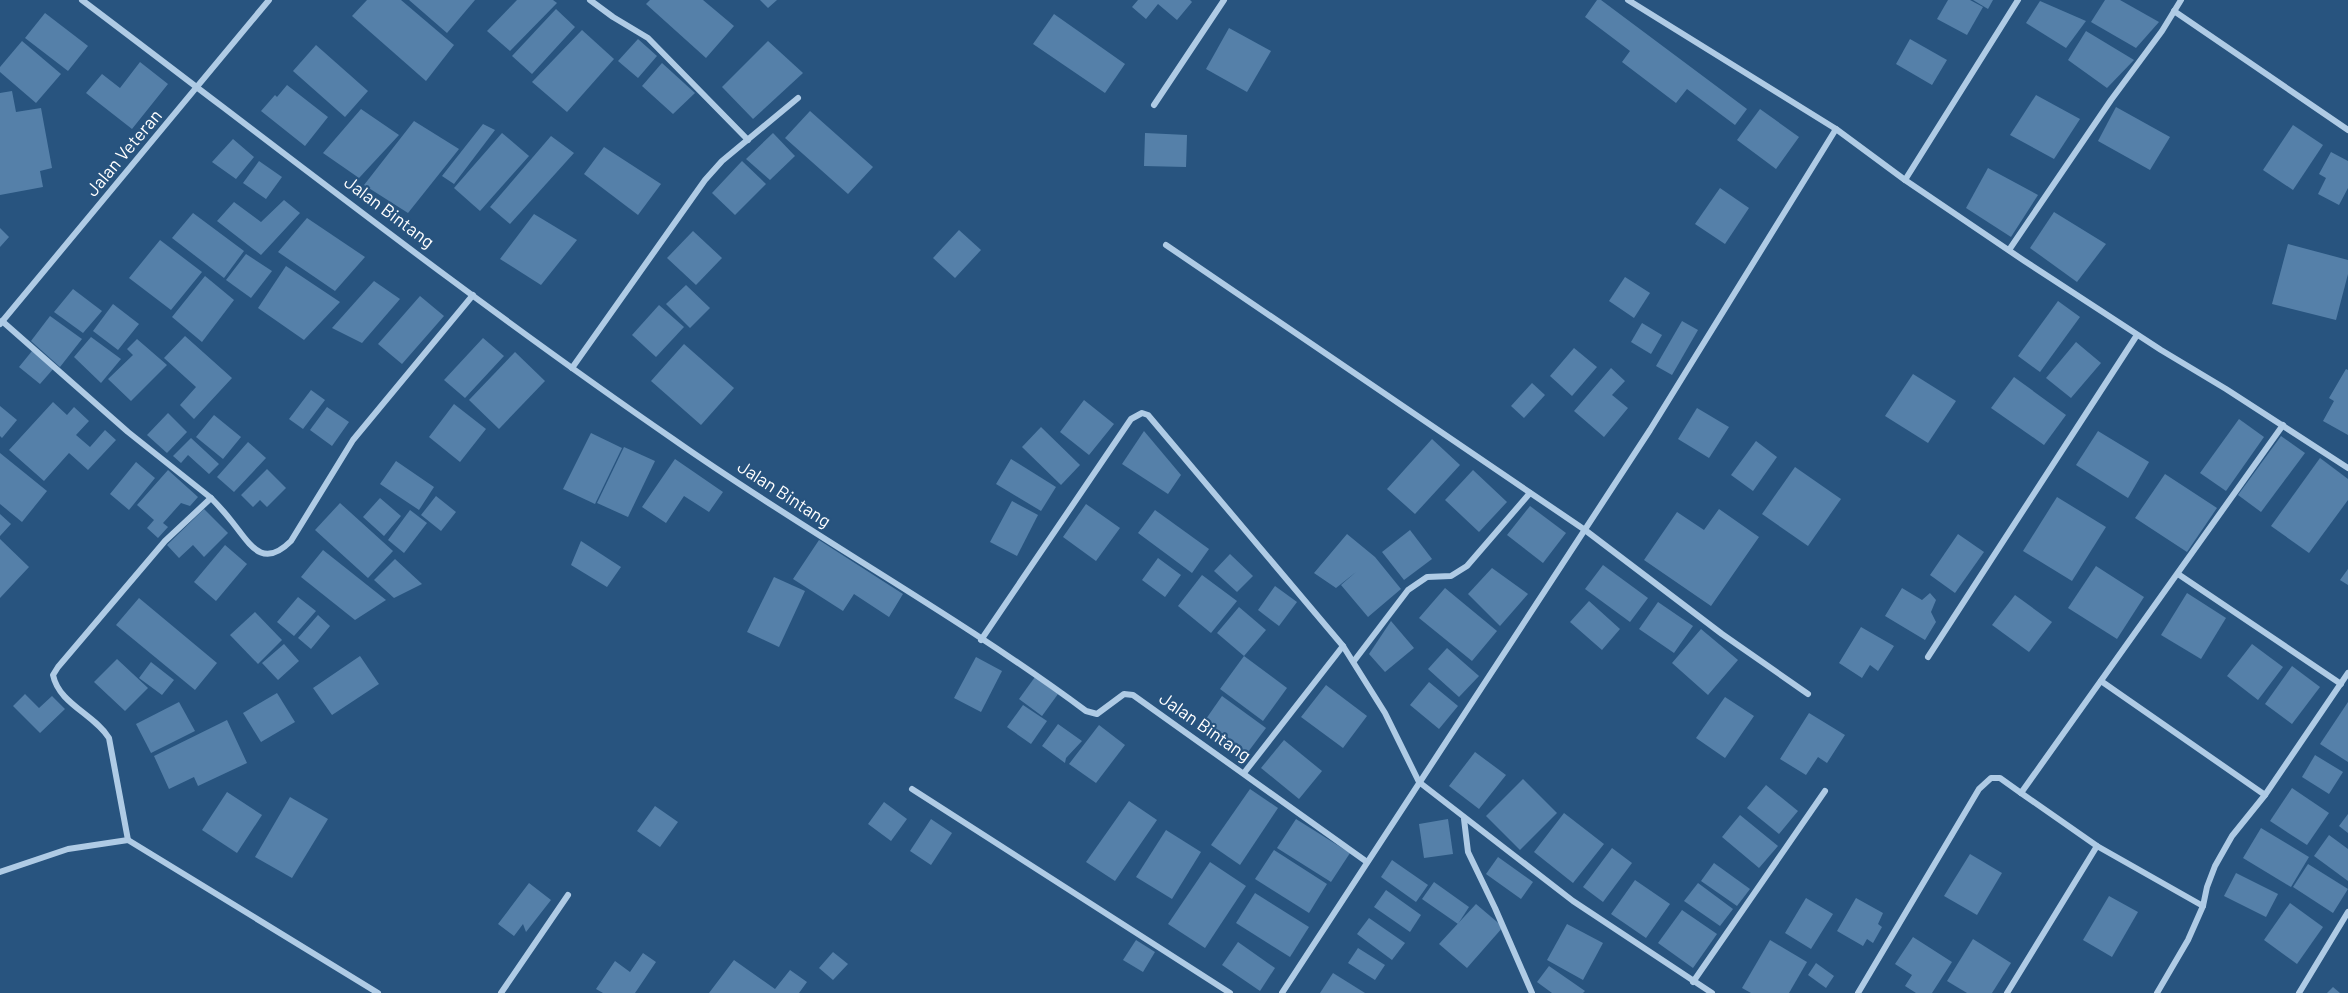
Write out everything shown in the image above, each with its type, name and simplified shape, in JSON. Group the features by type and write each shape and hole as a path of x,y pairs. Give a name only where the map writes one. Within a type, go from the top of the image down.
{"street":[{"name":"Jalan Bintang","path":"82,0 473,295 675,441 1092,714 1103,711 1124,694 1133,695 1367,862"},
{"name":"Jalan Veteran","path":"1,323 269,0"},
{"path":"590,0 648,38 748,140"},
{"path":"1154,105 1224,0"},
{"path":"1628,0 1836,129 1905,180 2137,335 2348,468"},
{"path":"1905,180 2018,0"},
{"path":"2009,250 2181,0"},
{"path":"2174,11 2348,130"},
{"path":"572,368 705,180 722,161 798,98"},
{"path":"1282,993 1650,430 1836,129"},
{"path":"1166,245 1585,530 1722,634 1808,694"},
{"path":"1,323 128,432 211,498 255,550 266,555 280,552 291,541 353,440 370,417 473,295"},
{"path":"1928,657 2137,335"},
{"path":"981,640 1131,419 1142,413 1154,420 1343,646 1390,721 1419,782 1573,901 1712,993"},
{"path":"2020,793 2283,425"},
{"path":"1354,661 1408,590 1427,577 1450,576 1467,566 1530,493"},
{"path":"128,840 109,738 103,728 63,696 53,675 81,638 165,541 211,498"},
{"path":"2178,574 2341,684"},
{"path":"1244,773 1343,646"},
{"path":"2157,993 2188,940 2203,906 2215,866 2232,836 2265,795 2348,673"},
{"path":"2101,681 2265,795"},
{"path":"1858,993 1979,789 1991,778 2000,778 2097,846 2203,906"},
{"path":"912,789 1230,993"},
{"path":"1693,982 1825,791"},
{"path":"1464,819 1468,852 1532,993"},
{"path":"0,872 68,849 128,840 378,993"},
{"path":"2007,993 2097,846"},
{"path":"501,993 568,895"},
{"path":"2299,993 2348,912"}],"building":[{"path":"367,0 401,0 454,45 426,81 352,16"},
{"path":"409,0 475,0 447,33"},
{"path":"517,0 553,0 557,3 510,51 487,31"},
{"path":"650,0 703,0 734,26 706,58 646,4"},
{"path":"760,0 777,0 768,8"},
{"path":"1138,0 1190,0 1192,2 1177,20 1158,4 1146,19 1132,7"},
{"path":"1597,0 1601,0 1747,109 1735,125 1687,89 1676,103 1622,62 1630,51 1585,17"},
{"path":"1948,0 1970,0 1983,7 1967,35 1937,19"},
{"path":"1973,0 1993,0 1988,9"},
{"path":"2105,0 2120,0 2159,22 2136,48 2091,22"},
{"path":"2040,1 2086,21 2066,48 2026,23"},
{"path":"556,9 575,27 532,74 512,56"},
{"path":"45,13 88,46 68,71 25,38"},
{"path":"1054,14 1125,64 1105,93 1033,44"},
{"path":"1229,28 1271,51 1247,92 1206,69"},
{"path":"582,30 614,59 567,112 532,82"},
{"path":"2086,31 2134,60 2107,88 2068,60"},
{"path":"638,39 657,56 638,78 618,61"},
{"path":"1910,39 1947,60 1932,85 1896,64"},
{"path":"22,41 61,74 36,103 0,72 0,67"},
{"path":"768,41 803,73 753,119 722,87"},
{"path":"316,45 368,91 345,117 293,71"},
{"path":"140,62 168,84 132,129 86,93 102,74 120,88"},
{"path":"662,63 695,93 673,114 642,86"},
{"path":"287,85 328,117 305,146 261,111"},
{"path":"12,91 16,112 41,108 52,168 40,171 43,187 0,195 0,93"},
{"path":"2036,95 2080,119 2054,159 2010,135"},
{"path":"2116,107 2170,137 2150,170 2098,141"},
{"path":"361,109 399,135 359,178 323,153"},
{"path":"1760,109 1799,137 1776,169 1737,140"},
{"path":"810,111 873,167 848,194 785,138"},
{"path":"414,121 459,149 408,213 364,185"},
{"path":"483,124 495,130 454,184 442,176"},
{"path":"2293,125 2323,145 2293,190 2263,170"},
{"path":"502,133 529,156 480,211 454,188"},
{"path":"773,133 795,156 770,180 746,159"},
{"path":"1145,133 1187,135 1186,167 1144,166"},
{"path":"551,136 574,153 510,224 490,207"},
{"path":"233,139 254,157 236,179 212,162"},
{"path":"604,147 661,184 638,215 584,174"},
{"path":"2331,152 2348,161 2348,188 2339,205 2318,194 2326,178 2319,174"},
{"path":"259,161 282,177 266,199 243,183"},
{"path":"742,161 766,184 735,215 712,193"},
{"path":"1988,168 2038,195 2011,237 1966,208"},
{"path":"1720,188 1749,208 1725,244 1695,224"},
{"path":"284,200 300,213 261,255 217,221 234,202 261,222"},
{"path":"2054,212 2106,244 2077,282 2030,248"},
{"path":"193,213 244,251 224,278 172,238"},
{"path":"534,214 577,240 541,285 500,259"},
{"path":"307,218 365,257 335,291 278,252"},
{"path":"0,228 9,237 0,247"},
{"path":"959,230 981,250 955,278 933,258"},
{"path":"693,231 722,258 696,285 667,258"},
{"path":"160,240 202,272 171,310 129,278"},
{"path":"2288,244 2348,260 2348,274 2336,320 2272,304"},
{"path":"246,254 272,271 251,298 226,280"},
{"path":"286,266 340,302 304,340 258,308"},
{"path":"205,276 234,300 202,342 172,317"},
{"path":"1625,277 1650,293 1634,318 1609,301"},
{"path":"374,281 400,299 362,343 332,328"},
{"path":"686,285 710,308 690,328 666,304"},
{"path":"73,289 102,311 83,333 54,312"},
{"path":"420,296 444,316 402,364 378,344"},
{"path":"2058,301 2080,317 2040,372 2018,356"},
{"path":"113,304 139,324 118,350 93,331"},
{"path":"659,305 684,327 656,357 632,335"},
{"path":"50,316 82,339 60,367 31,341"},
{"path":"1682,321 1698,330 1672,375 1656,366"},
{"path":"1642,323 1662,335 1651,354 1631,342"},
{"path":"185,336 232,378 194,419 180,405 196,387 164,358"},
{"path":"91,337 121,359 101,383 74,357"},
{"path":"483,338 504,356 465,398 444,380"},
{"path":"137,339 167,365 131,401 108,379 133,355 127,349"},
{"path":"2076,342 2101,363 2071,398 2046,378"},
{"path":"684,344 734,388 701,425 651,381"},
{"path":"1574,348 1597,367 1572,396 1550,376"},
{"path":"32,351 54,368 40,384 19,367"},
{"path":"515,352 545,381 499,429 469,400"},
{"path":"1611,368 1625,381 1612,395 1628,408 1604,437 1574,411"},
{"path":"2346,369 2348,370 2348,435 2323,421 2334,401 2329,398"},
{"path":"1913,374 1956,401 1928,443 1885,416"},
{"path":"2014,377 2066,415 2044,445 1991,408"},
{"path":"1532,383 1545,395 1524,418 1511,406"},
{"path":"311,390 325,400 303,429 289,419"},
{"path":"1084,400 1114,424 1089,455 1060,432"},
{"path":"53,402 67,415 74,407 89,421 76,435 90,447 105,430 116,440 88,470 69,453 44,481 9,450"},
{"path":"454,404 486,429 460,462 429,437"},
{"path":"0,406 17,420 2,438 0,436"},
{"path":"327,407 349,422 332,446 310,430"},
{"path":"1697,408 1729,427 1709,458 1678,439"},
{"path":"168,413 187,432 167,453 147,435"},
{"path":"214,415 241,437 223,459 196,437"},
{"path":"2239,419 2264,437 2226,491 2200,473"},
{"path":"1041,427 1080,465 1061,485 1022,447"},
{"path":"1144,431 1181,475 1168,494 1122,464"},
{"path":"2098,431 2149,462 2128,498 2076,465"},
{"path":"591,433 622,448 595,504 563,489"},
{"path":"2281,436 2305,453 2261,512 2238,495"},
{"path":"191,438 219,464 209,474 188,455 181,463 173,456"},
{"path":"1432,439 1460,465 1415,514 1387,489"},
{"path":"1756,441 1777,457 1753,491 1731,475"},
{"path":"248,442 266,458 234,492 217,477"},
{"path":"624,447 655,461 628,517 597,503"},
{"path":"0,453 47,491 22,522 0,504"},
{"path":"2320,458 2348,479 2348,500 2309,553 2271,526"},
{"path":"675,459 723,492 709,512 684,496 666,523 642,507"},
{"path":"1011,459 1056,487 1041,511 996,484"},
{"path":"396,461 434,487 419,510 380,484"},
{"path":"136,462 155,478 129,510 110,494"},
{"path":"1795,467 1841,499 1808,546 1762,514"},
{"path":"267,469 286,488 267,507 260,500 253,507 241,495"},
{"path":"168,470 198,497 190,506 181,503 163,523 168,527 158,538 147,528 154,520 137,505"},
{"path":"1473,470 1507,502 1479,532 1445,500"},
{"path":"2165,474 2217,508 2187,552 2135,518"},
{"path":"436,496 456,512 441,531 421,515"},
{"path":"2057,497 2106,527 2072,581 2023,551"},
{"path":"380,498 401,516 384,536 363,517"},
{"path":"1012,501 1038,515 1017,556 990,542"},
{"path":"340,503 393,551 368,578 315,530"},
{"path":"1086,504 1120,528 1096,561 1063,537"},
{"path":"1530,506 1566,533 1543,563 1507,535"},
{"path":"204,509 228,533 204,557 193,545 179,558 167,545"},
{"path":"1719,509 1759,537 1711,606 1644,560 1677,512 1704,530"},
{"path":"410,510 427,523 404,553 388,540"},
{"path":"1155,510 1209,549 1192,573 1138,533"},
{"path":"0,514 11,524 0,536"},
{"path":"1410,530 1432,559 1404,580 1382,552"},
{"path":"1347,534 1375,557 1401,589 1368,617 1341,585 1356,572 1336,588 1314,573"},
{"path":"1958,534 1984,552 1955,593 1930,575"},
{"path":"0,539 29,567 0,598"},
{"path":"819,540 903,594 889,617 854,594 843,611 793,579"},
{"path":"581,541 621,567 607,587 571,565"},
{"path":"225,545 247,564 216,601 194,582"},
{"path":"323,550 386,600 355,620 301,577"},
{"path":"1230,554 1253,576 1237,592 1214,571"},
{"path":"1158,558 1181,575 1165,597 1142,580"},
{"path":"395,559 422,584 394,598 374,580"},
{"path":"1603,565 1648,598 1630,622 1585,589"},
{"path":"2096,566 2144,597 2117,639 2068,608"},
{"path":"1492,568 1528,594 1500,626 1468,594"},
{"path":"2348,569 2348,585 2340,580"},
{"path":"1202,575 1237,601 1211,633 1178,606"},
{"path":"774,577 805,591 779,647 747,632"},
{"path":"1275,586 1297,602 1279,626 1258,610"},
{"path":"1445,588 1497,631 1472,661 1419,618"},
{"path":"1902,588 1922,600 1930,593 1936,600 1931,612 1936,622 1925,640 1885,616"},
{"path":"2187,593 2226,618 2201,659 2161,635"},
{"path":"2015,595 2052,622 2029,652 1992,625"},
{"path":"298,597 316,611 294,636 277,622"},
{"path":"139,598 217,663 195,690 116,625"},
{"path":"1589,601 1620,629 1602,650 1570,622"},
{"path":"1658,602 1693,626 1674,653 1639,629"},
{"path":"1239,607 1266,630 1244,656 1217,633"},
{"path":"255,612 282,640 258,664 230,635"},
{"path":"318,615 330,626 311,649 298,638"},
{"path":"1391,621 1414,648 1385,672 1369,654"},
{"path":"1861,627 1894,646 1878,671 1870,665 1862,678 1839,663"},
{"path":"1701,629 1738,660 1708,695 1672,663"},
{"path":"284,644 299,661 278,680 262,663"},
{"path":"2252,644 2283,667 2258,700 2227,676"},
{"path":"1447,648 1479,676 1459,697 1428,669"},
{"path":"360,656 379,684 332,715 313,688"},
{"path":"1244,656 1287,688 1263,721 1220,689"},
{"path":"976,657 1002,671 981,712 954,698"},
{"path":"117,659 148,688 125,711 94,682"},
{"path":"151,662 174,680 162,695 139,678"},
{"path":"2292,666 2320,687 2292,724 2265,704"},
{"path":"1035,677 1058,694 1042,716 1019,699"},
{"path":"1429,682 1458,706 1439,729 1410,705"},
{"path":"1326,685 1367,716 1343,748 1301,717"},
{"path":"277,693 295,722 261,742 243,713"},
{"path":"25,694 39,708 52,696 65,709 40,733 13,706"},
{"path":"1222,696 1266,728 1242,760 1199,729"},
{"path":"1725,697 1754,716 1725,758 1696,738"},
{"path":"179,702 195,731 151,753 136,724"},
{"path":"2348,702 2348,762 2320,744"},
{"path":"1023,705 1047,721 1031,744 1007,727"},
{"path":"1809,713 1845,735 1827,763 1818,757 1806,775 1780,759"},
{"path":"227,720 247,763 198,786 194,777 169,789 154,756"},
{"path":"1058,724 1082,741 1066,758 1065,763 1042,746"},
{"path":"1099,725 1125,745 1096,783 1069,764"},
{"path":"1284,740 1322,771 1299,799 1261,768"},
{"path":"1475,752 1506,775 1479,809 1449,786"},
{"path":"2315,755 2343,772 2329,794 2302,777"},
{"path":"1523,779 1557,813 1520,850 1486,816"},
{"path":"1766,785 1798,811 1779,834 1747,808"},
{"path":"2292,788 2329,813 2307,845 2270,821"},
{"path":"1250,789 1278,808 1240,865 1211,845"},
{"path":"227,792 262,815 237,853 202,830"},
{"path":"290,797 328,819 292,878 255,857"},
{"path":"1129,801 1157,820 1115,881 1086,862"},
{"path":"884,802 907,819 891,841 868,824"},
{"path":"655,806 678,822 660,847 637,831"},
{"path":"1564,813 1604,844 1573,883 1534,852"},
{"path":"2348,814 2348,833 2339,826"},
{"path":"1740,815 1778,846 1759,868 1722,837"},
{"path":"931,819 952,833 931,865 910,851"},
{"path":"1296,819 1350,853 1331,882 1277,848"},
{"path":"1448,819 1453,854 1424,858 1419,824"},
{"path":"2261,828 2309,857 2291,887 2243,858"},
{"path":"1166,830 1201,852 1172,899 1136,877"},
{"path":"2329,835 2348,849 2348,881 2314,856"},
{"path":"1612,848 1632,863 1603,902 1583,887"},
{"path":"1274,850 1327,884 1309,913 1255,879"},
{"path":"1970,854 2002,873 1977,915 1944,896"},
{"path":"1498,857 1533,882 1521,899 1486,874"},
{"path":"1392,860 1428,885 1416,902 1381,877"},
{"path":"1210,862 1246,886 1205,948 1168,924"},
{"path":"1714,863 1750,889 1737,906 1701,881"},
{"path":"2308,864 2348,889 2333,913 2293,887"},
{"path":"2236,873 2278,894 2266,917 2224,896"},
{"path":"1635,880 1670,904 1646,938 1611,914"},
{"path":"1434,882 1469,907 1458,924 1422,899"},
{"path":"529,883 551,900 526,932 523,924 514,936 498,924"},
{"path":"1698,883 1733,909 1720,926 1684,901"},
{"path":"1386,890 1421,915 1410,932 1374,907"},
{"path":"1255,893 1309,927 1290,957 1236,923"},
{"path":"2109,896 2138,912 2112,957 2083,940"},
{"path":"1806,898 1833,914 1811,949 1785,933"},
{"path":"1856,898 1883,913 1878,924 1882,927 1873,943 1867,939 1863,946 1837,931"},
{"path":"2290,903 2323,927 2297,964 2264,940"},
{"path":"1476,904 1503,927 1467,968 1439,944"},
{"path":"1682,910 1717,934 1693,968 1658,943"},
{"path":"1369,918 1405,943 1392,960 1357,934"},
{"path":"1567,924 1603,943 1583,980 1547,960"},
{"path":"1913,937 1952,962 1932,993 1916,993 1905,986 1912,975 1895,964"},
{"path":"1973,939 2011,963 1992,993 1967,993 1947,981"},
{"path":"1136,940 1155,952 1143,972 1123,960"},
{"path":"1770,940 1807,962 1789,993 1751,993 1742,988"},
{"path":"1238,942 1275,968 1260,991 1222,965"},
{"path":"1358,948 1385,965 1375,980 1348,963"},
{"path":"833,952 848,964 833,980 819,968"},
{"path":"643,953 656,962 635,993 603,993 596,989 615,961 630,972"},
{"path":"734,960 775,989 790,970 807,982 799,993 709,993"},
{"path":"1816,963 1834,976 1826,988 1808,975"},
{"path":"1549,966 1585,991 1583,993 1552,993 1537,982"},
{"path":"1333,973 1365,993 1320,993"},
{"path":"2333,987 2340,993 2327,993"}]}
